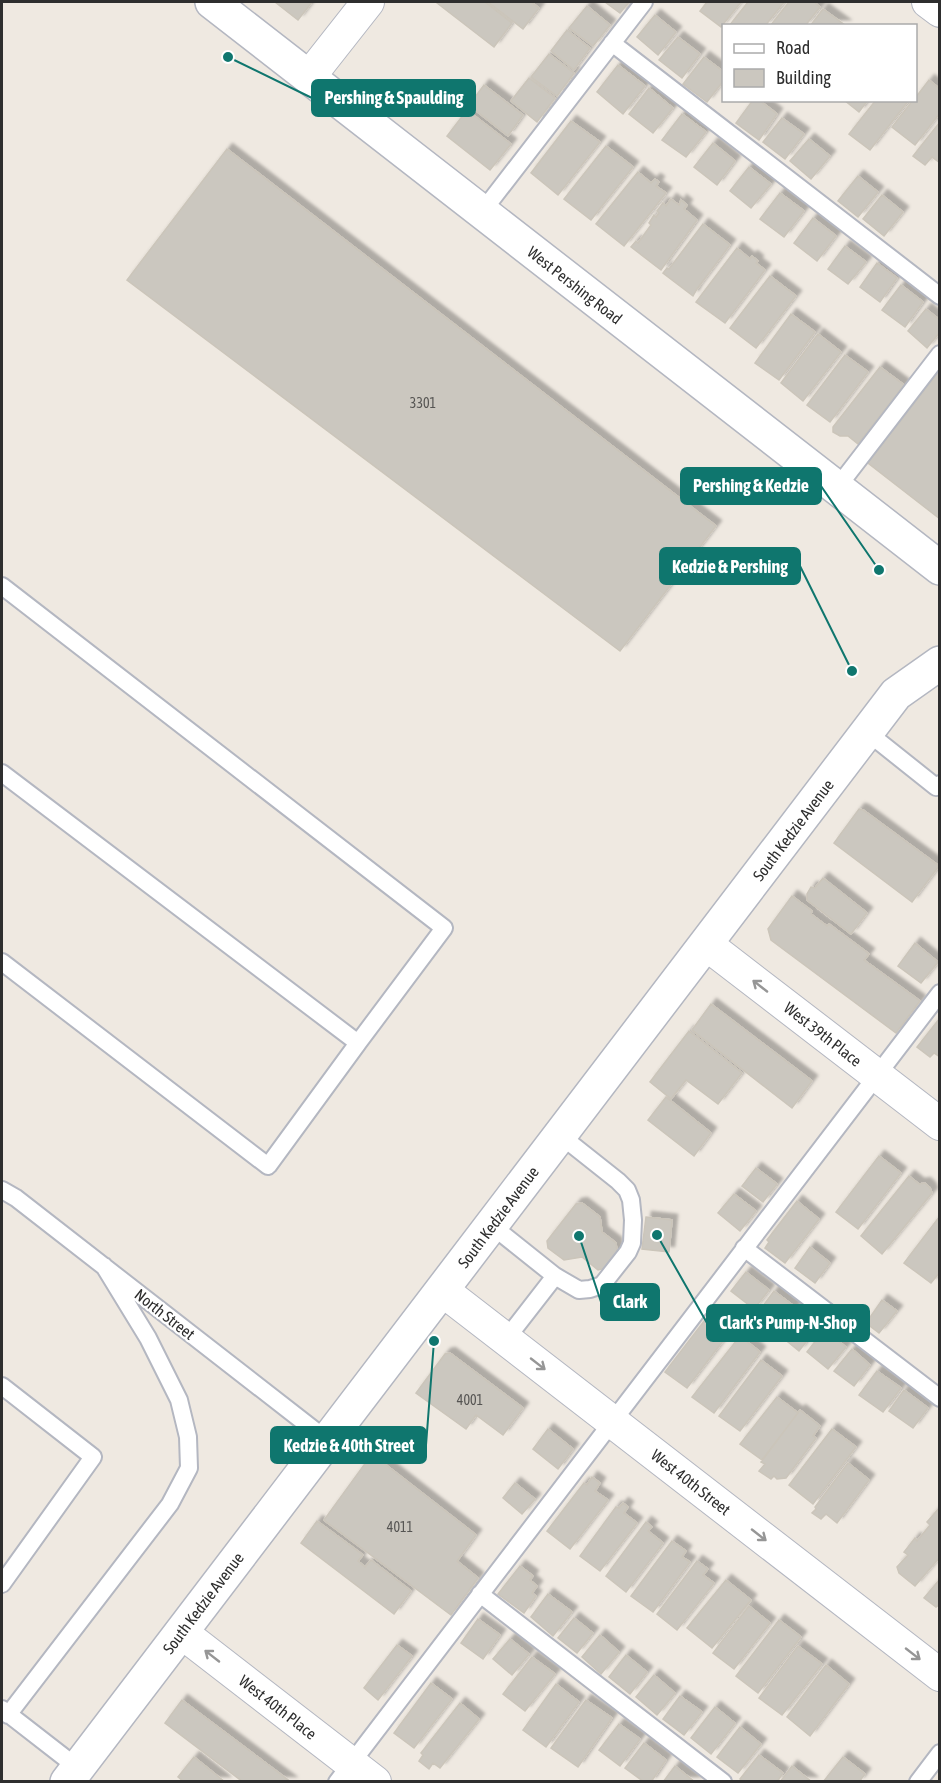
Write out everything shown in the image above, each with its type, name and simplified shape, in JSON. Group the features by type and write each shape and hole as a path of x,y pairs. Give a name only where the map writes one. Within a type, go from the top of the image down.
{"main road":[{"name":"West Pershing Road","path":"212,2 939,568"},
{"name":"South Kedzie Avenue","path":"72,1775 896,694 939,663"}],"street":[{"path":"309,77 368,2"},
{"path":"928,2 939,11"},
{"name":"West 39th Place","path":"706,944 939,1124"},
{"name":"West 40th Street","path":"442,1290 939,1675"},
{"name":"West 40th Place","path":"181,1632 354,1775"}],"lane":[{"path":"482,212 644,2"},
{"path":"612,43 939,296"},
{"path":"836,489 939,354"},
{"path":"2,586 444,928 268,1166 2,962"},
{"path":"867,732 936,787 939,784"},
{"path":"2,773 358,1043"},
{"path":"354,1775 480,1594 939,993"},
{"path":"491,1225 555,1276 579,1290 602,1285 628,1252 632,1243 633,1220 631,1200 627,1190 560,1135"},
{"name":"North Street","path":"2,1190 16,1198 327,1440"},
{"path":"744,1248 939,1398"},
{"path":"72,1775 5,1712 170,1504 189,1468 188,1437 179,1400 148,1338 104,1266"},
{"path":"506,1339 555,1276"},
{"path":"2,1386 93,1457 2,1584"},
{"path":"480,1594 723,1782"},
{"path":"918,1782 939,1754"}],"building":[{"path":"275,2 312,2 298,20"},
{"path":"438,2 485,2 512,23 494,47"},
{"path":"488,2 531,2 539,8 523,29"},
{"path":"605,2 629,2 620,13"},
{"path":"707,2 741,2 721,27 700,11"},
{"path":"748,2 784,2 767,24 731,24"},
{"path":"789,2 814,2 820,7 807,24 772,24"},
{"path":"587,6 610,25 593,46 569,28"},
{"path":"823,9 844,24 812,24"},
{"path":"655,15 676,32 658,55 637,37"},
{"path":"567,30 590,48 574,70 551,51"},
{"path":"678,37 700,54 682,78 659,60"},
{"path":"549,54 574,73 557,96 531,77"},
{"path":"704,57 722,70 722,83 707,102 683,84"},
{"path":"618,65 645,86 623,114 597,92"},
{"path":"529,78 555,98 537,122 511,101"},
{"path":"929,80 940,89 940,113 915,145 892,127 911,102 917,102 917,96"},
{"path":"484,85 523,115 508,136 469,105"},
{"path":"649,88 673,108 653,133 629,114"},
{"path":"752,102 762,102 777,114 759,140 736,123"},
{"path":"846,102 866,102 859,112"},
{"path":"874,102 907,102 870,150 849,134"},
{"path":"467,110 511,144 490,170 447,136"},
{"path":"682,114 706,132 686,157 662,140"},
{"path":"782,118 804,134 785,159 763,142"},
{"path":"571,121 600,142 558,195 531,173"},
{"path":"940,122 940,163 932,157 925,165 913,156"},
{"path":"809,139 830,156 811,179 790,161"},
{"path":"713,143 735,161 717,185 694,167"},
{"path":"606,146 633,167 591,220 564,199"},
{"path":"227,149 716,526 620,651 127,280"},
{"path":"749,167 771,184 751,208 730,191"},
{"path":"638,172 651,183 655,179 659,182 656,186 666,193 624,246 596,224"},
{"path":"858,176 878,192 858,217 838,201"},
{"path":"780,193 804,211 784,237 760,219"},
{"path":"882,195 903,212 884,236 863,219"},
{"path":"671,199 679,205 681,200 687,205 684,209 697,220 661,270 631,247 636,241 638,243 651,225 649,223 654,215 656,217 659,213 657,211 663,203 666,206"},
{"path":"813,218 836,236 817,261 794,243"},
{"path":"703,224 730,245 693,296 663,273 667,268 669,269"},
{"path":"845,246 866,262 848,284 828,269"},
{"path":"737,248 750,259 752,256 758,261 756,263 765,270 725,323 696,302"},
{"path":"877,263 897,278 880,302 860,287"},
{"path":"770,276 796,296 756,348 730,328"},
{"path":"901,285 923,302 905,327 882,310"},
{"path":"926,309 940,320 940,332 927,348 908,331"},
{"path":"791,314 815,332 779,380 755,363"},
{"path":"818,334 841,352 803,401 781,383"},
{"path":"845,355 868,372 830,422 807,405"},
{"path":"880,367 904,385 858,444 848,436 840,436 833,432 833,427"},
{"path":"940,370 940,519 868,463"},
{"path":"859,809 939,866 912,902 834,843"},
{"path":"823,878 867,913 851,934 807,900 811,887 815,888"},
{"path":"792,896 812,911 811,914 827,926 829,924 869,954 864,960 920,1001 896,1033 771,940 768,929"},
{"path":"915,943 938,962 921,983 898,966"},
{"path":"711,1004 812,1081 792,1108 692,1030"},
{"path":"940,1018 940,1057 934,1053 930,1057 917,1047"},
{"path":"689,1031 742,1073 718,1104 686,1080 671,1099 650,1082"},
{"path":"666,1097 711,1133 694,1156 648,1120"},
{"path":"879,1156 901,1173 858,1229 836,1212"},
{"path":"756,1168 777,1184 763,1202 742,1186"},
{"path":"909,1176 919,1184 925,1183 932,1193 882,1254 861,1236"},
{"path":"734,1194 756,1211 740,1231 718,1213"},
{"path":"797,1201 819,1219 785,1263 765,1248 769,1242 767,1240"},
{"path":"582,1203 600,1217 602,1232 616,1243 617,1252 605,1268 598,1270 582,1257 564,1260 548,1248 547,1241 576,1204"},
{"path":"940,1216 940,1272 931,1283 904,1263"},
{"path":"646,1217 672,1220 669,1252 642,1249"},
{"path":"810,1247 830,1263 815,1283 795,1268"},
{"path":"746,1272 769,1290 754,1309 731,1291"},
{"path":"774,1291 795,1307 779,1329 757,1314"},
{"path":"882,1300 897,1311 879,1333 866,1323"},
{"path":"797,1311 817,1328 799,1351 778,1334"},
{"path":"708,1316 729,1333 687,1388 665,1372"},
{"path":"824,1330 846,1347 828,1369 807,1352"},
{"path":"740,1336 760,1352 714,1413 692,1397"},
{"path":"852,1349 870,1365 854,1386 834,1371"},
{"path":"450,1353 523,1408 503,1435 476,1415 466,1429 416,1393 445,1354"},
{"path":"761,1360 782,1376 740,1431 719,1416"},
{"path":"877,1371 901,1388 883,1412 859,1395"},
{"path":"904,1390 928,1408 913,1428 889,1411"},
{"path":"777,1397 798,1413 762,1460 740,1444"},
{"path":"800,1410 820,1426 813,1436 816,1438 786,1478 777,1479 774,1476 771,1479 759,1471 765,1464 761,1462"},
{"path":"548,1429 573,1449 558,1469 533,1449"},
{"path":"832,1429 856,1447 813,1504 789,1485"},
{"path":"372,1454 476,1535 457,1561 478,1578 451,1615 324,1520"},
{"path":"848,1463 869,1480 837,1523 826,1514 821,1519 812,1513"},
{"path":"592,1477 600,1483 595,1491 608,1500 570,1549 547,1531 584,1483 587,1485"},
{"path":"515,1483 535,1499 522,1514 503,1498"},
{"path":"623,1503 628,1507 624,1513 637,1523 600,1571 580,1556 616,1507 619,1508"},
{"path":"940,1507 940,1557 915,1586 899,1573 897,1567 908,1555 904,1552 930,1525 927,1522"},
{"path":"317,1521 363,1555 358,1561 365,1567 371,1560 411,1591 394,1614 301,1543"},
{"path":"646,1522 652,1527 648,1531 663,1543 626,1592 606,1576"},
{"path":"672,1541 686,1551 682,1557 690,1562 653,1612 631,1596"},
{"path":"697,1561 708,1569 703,1575 714,1583 677,1630 657,1614"},
{"path":"520,1566 533,1576 530,1580 537,1586 532,1593 536,1596 524,1613 498,1594"},
{"path":"940,1579 940,1604 936,1607 924,1598"},
{"path":"726,1580 751,1600 712,1648 687,1628"},
{"path":"548,1594 572,1612 553,1636 531,1617"},
{"path":"749,1606 770,1623 734,1669 713,1653"},
{"path":"574,1618 593,1633 577,1653 558,1638"},
{"path":"478,1619 500,1635 483,1659 461,1643"},
{"path":"779,1620 801,1637 758,1693 736,1676"},
{"path":"600,1635 619,1652 601,1674 582,1657"},
{"path":"510,1639 529,1654 512,1675 493,1659"},
{"path":"397,1645 412,1656 378,1700 364,1688"},
{"path":"798,1646 822,1664 782,1715 759,1698"},
{"path":"626,1655 647,1672 630,1694 609,1677"},
{"path":"532,1657 555,1674 525,1711 503,1694"},
{"path":"826,1665 849,1684 810,1736 787,1717"},
{"path":"654,1675 675,1693 657,1715 636,1697"},
{"path":"431,1683 452,1699 414,1748 394,1733"},
{"path":"556,1684 579,1702 546,1747 523,1730"},
{"path":"680,1696 702,1712 684,1735 663,1719"},
{"path":"182,1700 291,1782 243,1782 165,1723"},
{"path":"586,1700 612,1718 578,1767 551,1748"},
{"path":"460,1703 479,1719 440,1768 433,1763 429,1769 419,1761 423,1755 421,1753"},
{"path":"715,1707 735,1723 711,1754 691,1738"},
{"path":"619,1724 640,1739 620,1766 599,1750"},
{"path":"740,1727 761,1744 738,1773 717,1757"},
{"path":"644,1743 666,1760 651,1782 644,1782 625,1768"},
{"path":"759,1755 783,1773 777,1782 743,1782 740,1779"},
{"path":"194,1757 225,1782 184,1782 178,1777"},
{"path":"843,1757 865,1774 859,1782 823,1782"},
{"path":"675,1766 695,1782 663,1782"},
{"path":"792,1766 812,1782 780,1782"}],"place":[{"name":"Pershing & Spaulding","path":"228,57"},
{"name":"Pershing & Kedzie","path":"879,570"},
{"name":"Kedzie & Pershing","path":"852,671"},
{"name":"Clark's Pump-N-Shop","path":"657,1235"},
{"name":"Clark","path":"579,1236"},
{"name":"Kedzie & 40th Street","path":"434,1341"}]}
